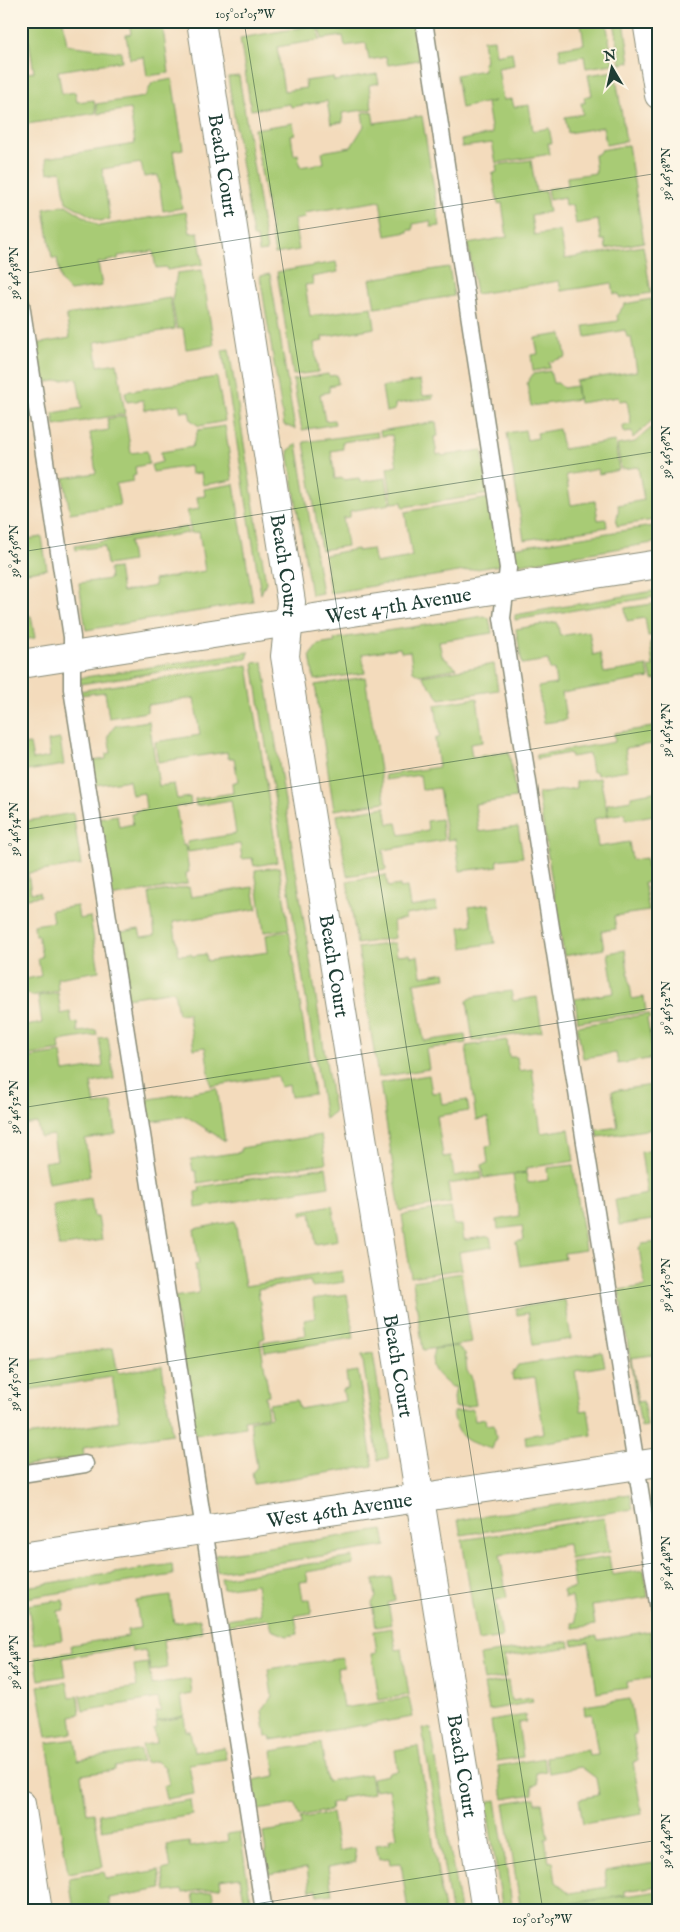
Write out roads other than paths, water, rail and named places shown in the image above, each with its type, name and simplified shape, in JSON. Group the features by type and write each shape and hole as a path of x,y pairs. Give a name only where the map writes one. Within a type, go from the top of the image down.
{"street":[{"name":"Beach Court","path":"201,21 291,602 286,656 486,1911"},
{"path":"647,21 659,95"},
{"name":"West 47th Avenue","path":"21,664 659,564"},
{"name":"West 46th Avenue","path":"21,1557 647,1464"},
{"path":"21,1804 38,1911"}],"lane":[{"path":"424,21 508,568 502,618 647,1464 659,1610"},
{"path":"21,304 72,637 72,689 264,1911"},
{"path":"21,1474 86,1464"}]}
